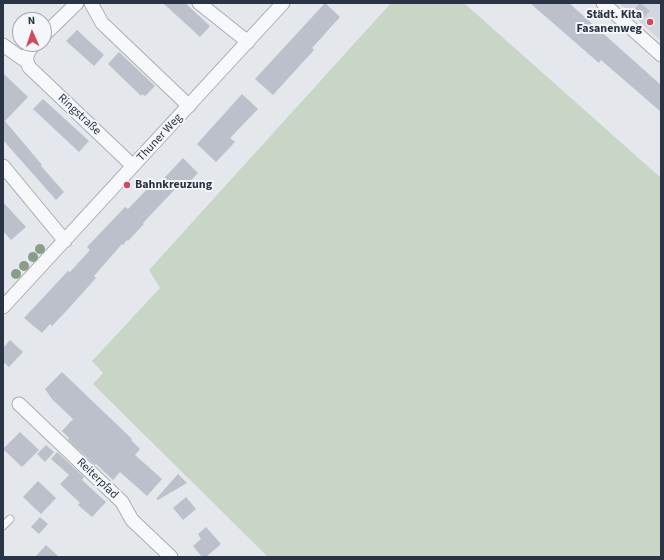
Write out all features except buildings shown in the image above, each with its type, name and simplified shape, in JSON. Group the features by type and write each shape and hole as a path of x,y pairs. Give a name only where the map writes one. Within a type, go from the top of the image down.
{"street":[{"path":"52,27 77,3"},
{"path":"91,3 102,23 189,106"},
{"path":"199,3 248,42"},
{"name":"Thuner Weg","path":"3,307 283,3"},
{"path":"603,3 661,55"},
{"name":"Ringstraße","path":"3,45 27,62 35,74 133,166"},
{"path":"27,62 26,57 28,52"},
{"path":"3,166 65,241"},
{"name":"Reiterpfad","path":"19,404 122,502 132,520 170,557"}],"lane":[{"path":"3,526 10,519"}],"shaded area":[{"name":"Städt. Kita Fasanenweg","path":"619,3 661,3 661,41"}],"green space":[{"path":"391,3 464,3 661,178 661,557 268,557 93,384 103,373 92,361 160,288 149,270"}],"place":[{"name":"Städt. Kita Fasanenweg","path":"650,22"},
{"name":"Bahnkreuzung","path":"127,185"}]}
